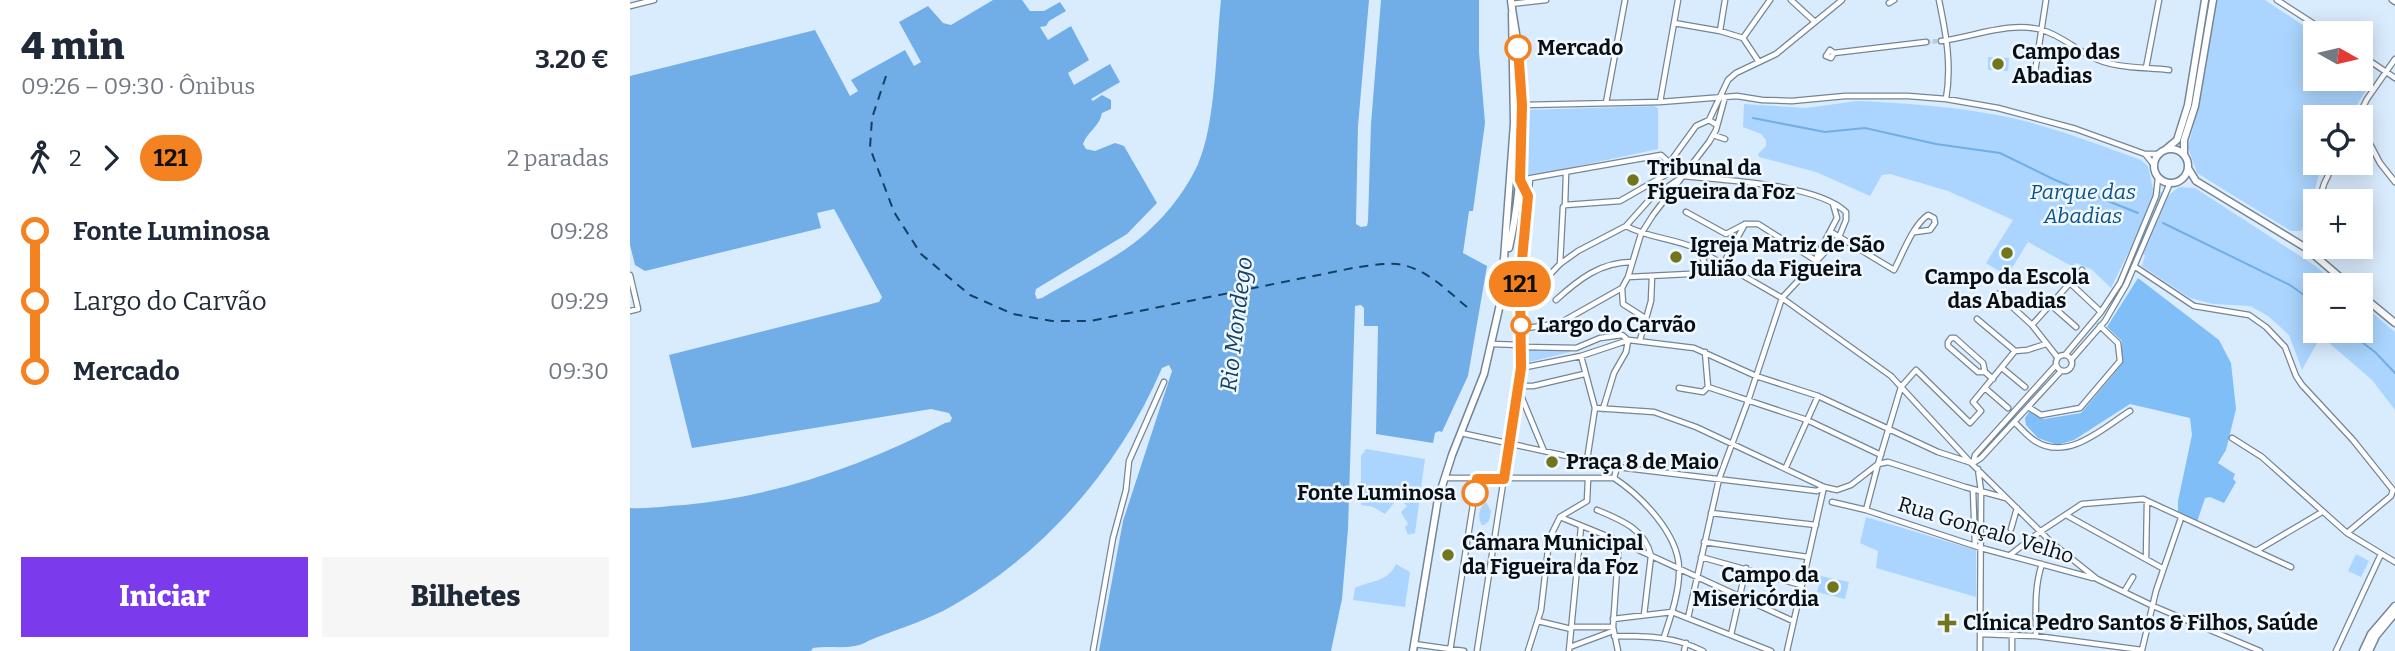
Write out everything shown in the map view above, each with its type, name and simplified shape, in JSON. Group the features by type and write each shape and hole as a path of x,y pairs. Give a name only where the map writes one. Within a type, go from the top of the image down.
{"main road":[{"path":"2205,0 2188,105 2177,140 2163,152 2154,165 2158,178 2170,183 2182,179 2196,181 2303,246"},
{"path":"2196,181 2183,155 2184,140 2195,106 2213,0"},
{"path":"1414,647 1438,499 1484,374 1516,215 1522,105 1511,2"},
{"path":"1505,263 1514,109 1512,13"},
{"path":"1514,109 1522,105"},
{"path":"2163,152 2175,150 2183,155"},
{"path":"2182,179 2188,168"},
{"path":"1512,170 1520,180"},
{"path":"2319,259 2335,273"},
{"path":"2373,305 2395,323"},
{"path":"2363,651 2371,634 2395,606"},
{"path":"2369,651 2376,636 2395,613"}],"street":[{"path":"630,6 654,0"},
{"path":"1511,2 1546,0"},
{"path":"1606,103 1625,0"},
{"path":"1660,102 1678,0"},
{"path":"1720,31 1725,0"},
{"path":"1743,38 1770,0"},
{"path":"1791,0 1815,22"},
{"path":"1521,329 1560,323 1622,288 1641,234 1713,135 1728,80 1736,73 1776,54 1815,22 1834,2 1842,0"},
{"path":"1939,0 1949,71 1946,99"},
{"path":"2035,72 2046,0"},
{"path":"2146,68 2159,0"},
{"path":"2277,0 2309,21"},
{"path":"1674,23 1743,38 1759,62"},
{"path":"1944,40 2013,29 2042,30 2108,64 2169,70"},
{"path":"1834,53 1926,42"},
{"path":"2365,105 2395,59"},
{"path":"2373,63 2395,78"},
{"path":"1522,105 1722,98 1792,100 1845,96 1946,99 1998,108 2114,141 2145,154 2154,165"},
{"path":"1670,162 1696,126 1709,120 1722,98"},
{"path":"1709,120 1717,125"},
{"path":"1713,135 1725,139"},
{"path":"2373,150 2395,181"},
{"path":"2145,154 2163,152"},
{"path":"1528,196 1520,180 1661,155 1683,176 1773,186 1814,196 1846,212 1846,220 1839,237 1782,298 1719,479 1688,618"},
{"path":"1564,206 1620,201 1674,170"},
{"path":"1560,264 1566,173"},
{"path":"1520,301 1560,264 1578,251 1626,226 1650,199 1683,176"},
{"path":"2058,358 2065,355 2101,312 2120,283 2156,197 2158,178"},
{"path":"1477,651 1521,368 1520,281 1530,180"},
{"path":"1972,464 1981,458 2061,371 2070,368 2071,360 2100,326 2126,285 2170,183"},
{"path":"1815,260 1838,218 1833,204"},
{"path":"1686,212 1726,234 1745,224 1758,224 1815,260"},
{"path":"1831,232 1894,270 1922,219 1928,215 1934,218 1935,223 1930,230 1915,232"},
{"path":"1628,277 1709,273 1721,263 1745,224"},
{"path":"1626,226 1641,234 1682,242 1700,250 1782,298 1891,376 1972,464"},
{"path":"1693,274 1705,264 1700,250"},
{"path":"1556,300 1577,281 1600,267 1632,262"},
{"path":"2134,267 2194,306 2249,315 2266,327 2285,347 2302,385 2353,440 2393,490 2391,496 2347,533"},
{"path":"2032,325 2082,270"},
{"path":"630,275 638,309 630,311"},
{"path":"1640,340 1651,301 1652,277"},
{"path":"1520,281 1536,289"},
{"path":"2070,284 2101,312"},
{"path":"1622,288 1623,304 1645,318"},
{"path":"1998,294 2032,325 2058,358"},
{"path":"2051,305 2076,327"},
{"path":"1978,318 2015,351 2046,344"},
{"path":"2028,407 2041,415 2080,408 2120,361 2118,343 2100,326"},
{"path":"1492,344 1576,348 1601,338 1622,335 1629,340"},
{"path":"1985,372 1978,372 1948,346 1951,338 1955,338 1983,363 1985,372 1993,379"},
{"path":"1602,409 1629,340"},
{"path":"1521,368 1581,356 1629,340 1694,348 1705,352 1756,376 1818,396 1972,464 2041,531 2097,579 2260,651"},
{"path":"1866,510 1901,387 1916,370 1970,423 1981,411 1973,402 2015,351"},
{"path":"1679,388 1703,392 1707,387 1705,352"},
{"path":"2065,355 2071,360"},
{"path":"1581,356 1595,408 1587,460"},
{"path":"1972,464 1975,455 2056,365 2058,358"},
{"path":"2056,365 2061,371"},
{"path":"2002,368 2025,387"},
{"path":"1517,386 1533,386 1584,374"},
{"path":"1093,651 1114,538 1126,490 1129,461 1164,383"},
{"path":"1517,386 1544,452"},
{"path":"1707,387 1807,421 1881,454"},
{"path":"1985,388 2008,408"},
{"path":"1786,467 1818,396"},
{"path":"1595,408 1654,412 1696,426 1824,487 1837,489 1851,485 1878,464 1888,462 1973,490 2008,498"},
{"path":"2014,422 2035,442 2055,449 2074,446 2130,411"},
{"path":"1461,433 1617,467 1817,491 1824,487"},
{"path":"2232,438 2262,457 2347,533 2395,562"},
{"path":"1949,455 1954,453 1957,446"},
{"path":"1614,478 1617,467"},
{"path":"1978,468 1982,491 1980,651"},
{"path":"1444,478 1614,478 1651,509 1670,540 1679,568 1672,612 1664,637"},
{"path":"1450,650 1477,479"},
{"path":"1528,651 1538,621 1549,541 1560,517 1587,501 1588,479"},
{"path":"1787,651 1824,487"},
{"path":"1973,490 1975,545"},
{"path":"2146,559 2147,501"},
{"path":"2010,555 2082,504 2147,501 2291,567"},
{"name":"Rua Gonçalo Velho","path":"1832,502 1866,510 1981,548 2097,579"},
{"path":"1973,506 1981,505"},
{"path":"2011,529 2017,508"},
{"path":"1597,510 1622,520 1636,530 1649,548 1651,556 1644,615"},
{"path":"2255,551 2322,512"},
{"path":"1711,513 1815,525"},
{"path":"2066,515 2162,568"},
{"path":"1560,517 1619,541 1793,621"},
{"path":"1980,634 2036,636 2142,650 2162,568 2181,518"},
{"path":"1974,523 1981,522"},
{"path":"1581,527 1570,649 1613,631"},
{"path":"1618,651 1613,631 1619,541"},
{"path":"1704,542 1808,556"},
{"path":"2336,651 2381,554"},
{"path":"1701,557 1801,585"},
{"path":"2036,636 2035,605 2042,564"},
{"path":"1731,635 1746,568"},
{"path":"2124,592 2133,577"},
{"path":"1614,619 1672,612 1771,651"},
{"path":"1538,621 1571,628 1664,637 1703,651"},
{"path":"2011,651 2012,635"},
{"path":"1684,651 1686,643"},
{"path":"1414,647 1464,651"}],"green space":[{"path":"2217,0 2265,0 2303,25 2303,91 2365,91 2357,105 2303,105 2303,175 2319,175 2315,189 2303,189 2301,231 2291,231 2197,173 2188,147 2199,106"},
{"name":"Campo das Abadias","path":"1988,57 2009,58 2008,71 1988,70"},
{"name":"Parque das Abadias","path":"1857,101 1962,109 2034,123 2141,160 2148,166 2153,189 2169,195 2179,187 2195,188 2324,273 2303,273 2303,343 2317,343 2302,370 2289,335 2268,316 2250,306 2213,304 2190,298 2142,266 2145,255 2130,249 2111,288 2091,269 2076,263 2073,267 2028,242 2007,276 1986,263 2013,220 1948,191 1890,174 1882,175 1870,196 1816,172 1759,157 1758,154 1766,146 1766,140 1761,134 1743,127 1744,104 1806,108"},
{"path":"1658,108 1658,149 1527,177 1523,175 1525,110"},
{"name":"Parque das Abadias","path":"2373,313 2395,332 2395,410 2372,380 2329,343 2373,343"},
{"path":"1528,349 1569,350 1570,352 1529,362"},
{"path":"1366,449 1425,459 1415,533 1408,535 1405,527 1408,524 1401,512 1407,506 1398,498 1385,514 1373,507 1361,505 1361,456"},
{"path":"1486,502 1491,511 1489,521 1482,525 1480,513"},
{"path":"1866,517 1976,550 1976,597 1876,568 1878,551 1860,543"},
{"path":"2356,554 2369,561 2361,577 2348,571"},
{"path":"1396,564 1410,572 1405,607 1353,600 1355,588 1383,578"},
{"name":"Campo da Misericórdia","path":"1821,576 1849,582 1845,599 1817,592"}],"shaded area":[{"path":"2138,278 2219,340 2231,363 2236,409 2226,450 2218,463 2235,474 2233,479 2236,482 2224,503 2210,497 2205,498 2197,522 2178,515 2178,501 2192,435 2190,418 2130,404 2074,440 2057,445 2038,438 2026,425 2025,418 2029,412 2044,419 2081,413 2122,364 2122,341 2107,327"}],"water":[{"name":"Rio Mondego","path":"993,0 1022,0 1030,11 1044,11 1060,2 1066,11 1049,21 1046,26 1040,27 1048,40 1071,26 1089,60 1068,73 1074,85 1110,64 1120,82 1091,99 1093,101 1102,95 1111,100 1111,109 1102,113 1099,122 1083,144 1086,149 1095,151 1115,143 1124,146 1157,203 1127,234 1036,289 1037,299 1134,243 1153,227 1186,187 1198,164 1208,128 1221,0 1369,0 1358,126 1356,224 1361,227 1367,226 1368,221 1371,124 1381,0 1479,0 1479,52 1485,123 1473,211 1469,211 1463,253 1487,266 1468,376 1442,432 1435,433 1433,443 1376,434 1378,326 1364,326 1364,308 1361,305 1355,306 1348,529 1342,599 1331,651 1099,651 1123,521 1172,371 1169,365 1162,368 1123,442 1073,508 1044,538 1012,565 979,590 943,611 849,647 813,648 811,651 630,651 630,508 719,501 819,477 883,453 950,422 952,418 949,413 931,409 692,448 669,355 879,302 882,297 834,209 817,213 821,228 645,271 635,265 630,245 630,76 815,30 850,96 858,91 851,80 905,50 914,66 921,62 899,22 928,6 943,23 951,25"}],"waterway":[{"path":"1753,118 1825,132 1865,128 1936,144 2000,153 2055,180 2138,213"},
{"path":"2163,223 2290,285 2303,294"},
{"path":"2363,343 2395,373"}],"ferry route":[{"path":"886,76 872,118 870,148 894,212 921,254 970,295 1013,314 1052,321 1090,321 1353,268 1392,264 1407,266 1426,275 1467,307"}],"tunnel":[{"path":"1926,42 1941,41"}],"bus line":[{"name":"121","path":"1475,493 1477,479 1504,479 1521,368 1520,281 1528,196 1520,180 1522,105 1518,48"}],"place":[{"name":"Mercado","path":"1518,48"},
{"name":"Campo das Abadias","path":"1998,64"},
{"name":"Tribunal da Figueira da Foz","path":"1633,180"},
{"name":"Campo da Escola das Abadias","path":"2007,253"},
{"name":"Igreja Matriz de São Julião da Figueira","path":"1676,257"},
{"name":"Largo do Carvão","path":"1521,325"},
{"name":"Praça 8 de Maio","path":"1552,462"},
{"name":"Fonte Luminosa","path":"1475,493"},
{"name":"Câmara Municipal da Figueira da Foz","path":"1448,555"},
{"name":"Campo da Misericórdia","path":"1833,587"},
{"name":"Clínica Pedro Santos & Filhos, Saúde","path":"1947,623"}]}
